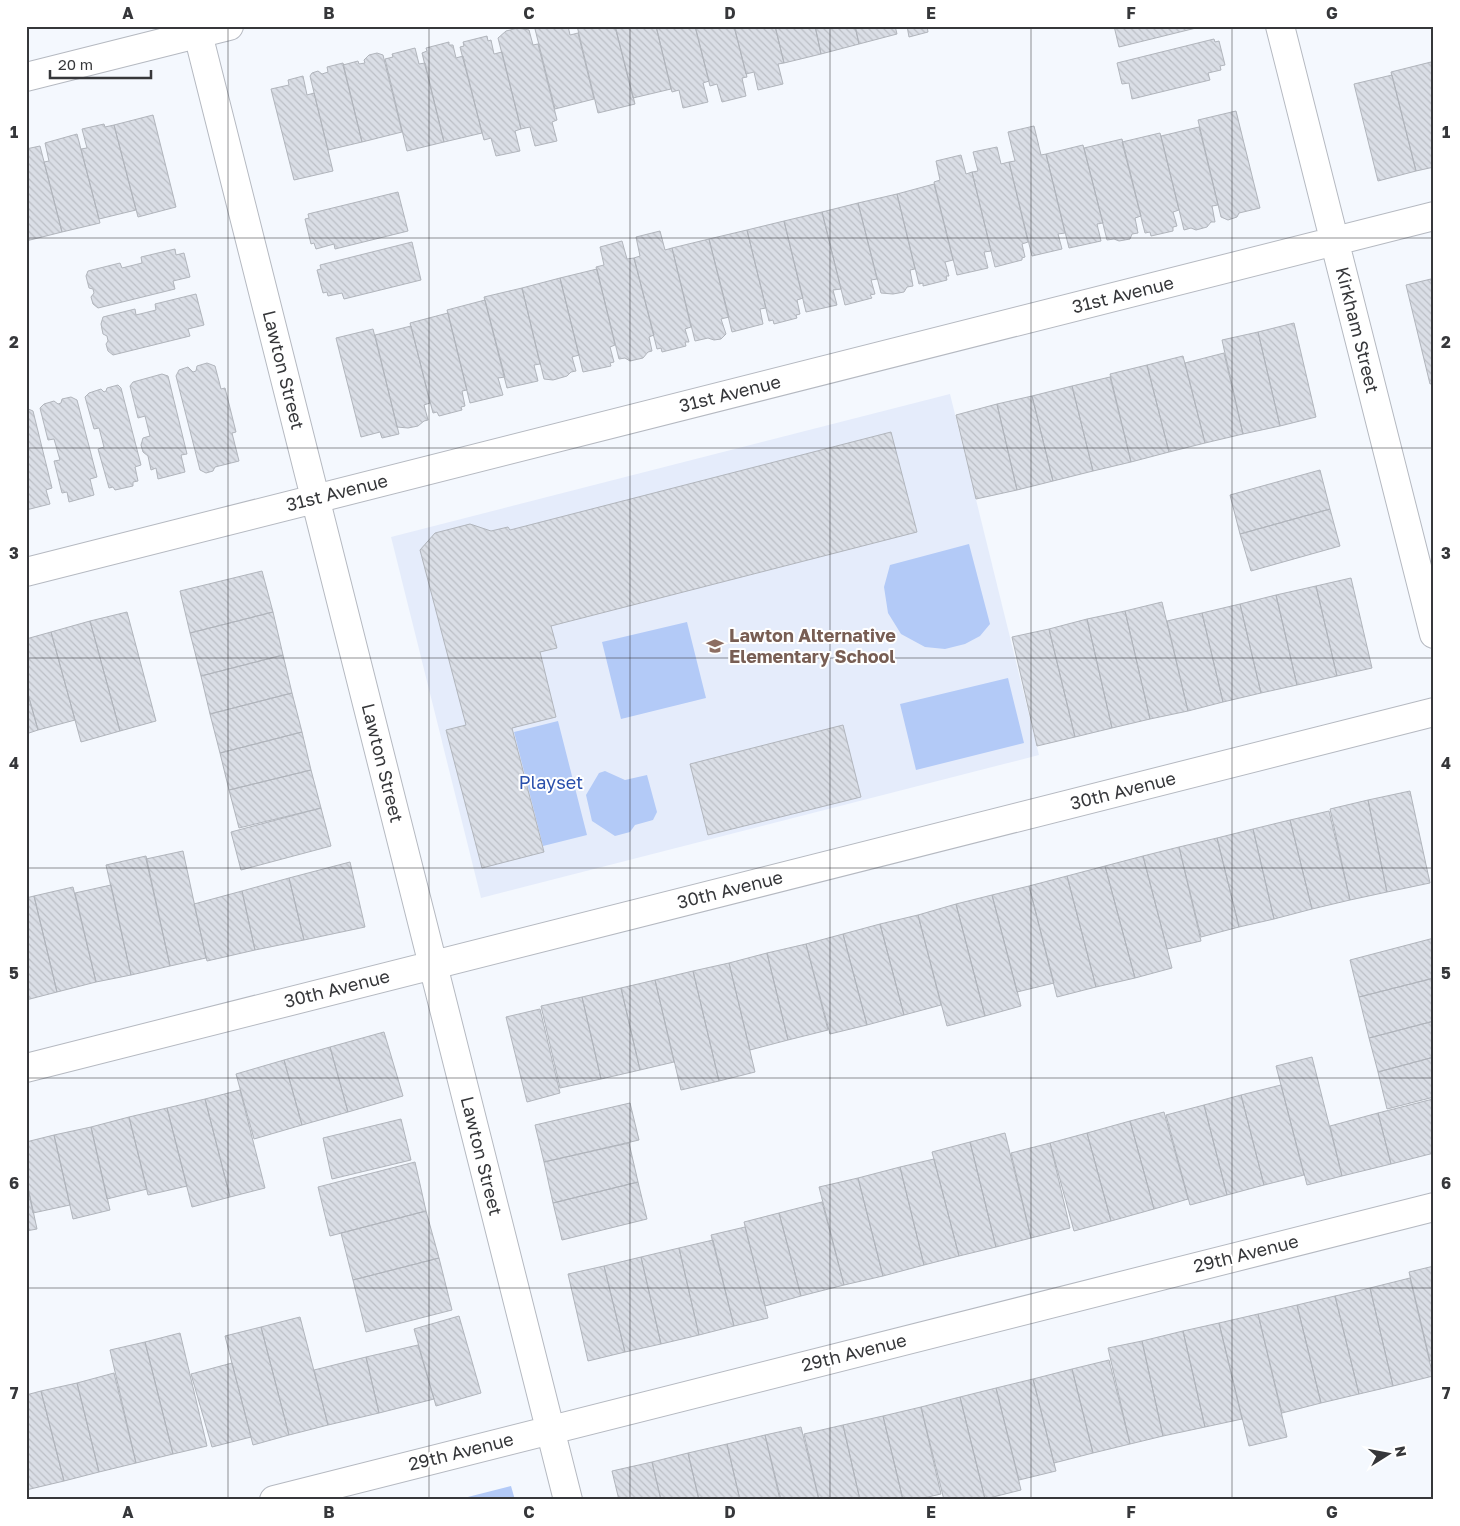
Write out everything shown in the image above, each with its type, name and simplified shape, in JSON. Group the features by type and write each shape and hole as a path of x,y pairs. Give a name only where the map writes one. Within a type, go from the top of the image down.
{"street":[{"path":"26,77 197,30 229,26"},
{"name":"Kirkham Street","path":"1280,26 1434,634"},
{"name":"Lawton Street","path":"197,30 568,1500"},
{"name":"31st Avenue","path":"26,572 1434,216"},
{"name":"30th Avenue","path":"26,1068 1434,712"},
{"name":"29th Avenue","path":"274,1500 1434,1207"}],"shaded area":[{"name":"Lawton Alternative Elementary School","path":"950,394 1039,755 481,898 391,537"}],"green space":[{"path":"969,544 990,624 980,636 965,644 945,649 925,647 901,634 888,613 884,587 890,565"},
{"path":"687,622 706,698 621,719 602,642"},
{"path":"1008,678 1024,743 916,770 900,704"},
{"name":"Playset","path":"558,721 587,835 543,846 514,732"},
{"name":"Playset","path":"605,771 625,780 647,775 657,812 653,820 635,825 630,832 615,836 592,821 586,795 599,773"},
{"path":"511,1486 515,1500 456,1500"}],"building":[{"path":"540,26 568,26 570,35 578,33 594,99 555,109 535,29"},
{"path":"577,26 615,26 635,104 598,113"},
{"path":"615,26 656,26 671,89 633,98"},
{"path":"656,26 695,26 709,81 703,83 708,102 683,108 679,90 672,92"},
{"path":"695,26 734,26 747,77 742,78 746,96 722,102 717,84 710,86"},
{"path":"734,26 775,26 784,63 778,64 783,84 758,90 754,72 746,74"},
{"path":"775,26 815,26 821,54 784,63"},
{"path":"815,26 855,26 859,44 821,54"},
{"path":"855,26 895,26 897,34 859,44"},
{"path":"907,26 927,26 928,32 909,37"},
{"path":"1114,26 1196,26 1196,28 1119,47"},
{"path":"518,28 529,30 533,45 538,44 557,120 552,122 557,141 535,146 530,127 521,129 498,38 506,31"},
{"path":"487,36 488,41 491,40 494,54 502,52 521,129 515,131 520,151 496,156 491,138 484,140 460,47 464,46 463,42"},
{"path":"1214,39 1215,42 1219,41 1225,65 1220,66 1221,70 1208,73 1210,80 1132,99 1129,83 1122,84 1117,63"},
{"path":"449,42 449,45 453,45 456,58 463,56 482,133 444,142 422,53 427,51 426,48"},
{"path":"415,48 419,64 425,63 444,142 407,151 385,59 393,57 392,54"},
{"path":"377,53 383,55 402,132 362,142 343,65 358,61 359,64 365,63 364,60 369,55"},
{"path":"1431,62 1434,75 1434,167 1416,171 1391,72"},
{"path":"343,63 362,142 328,150 310,76 318,71 322,74 328,72 327,67"},
{"path":"1392,75 1416,171 1378,181 1354,84"},
{"path":"303,76 307,95 314,93 333,171 294,180 271,89 289,85 288,80"},
{"path":"1236,111 1260,208 1239,213 1237,217 1228,220 1221,217 1198,120"},
{"path":"153,115 176,207 138,217 114,125"},
{"path":"104,124 105,127 114,125 136,210 99,219 81,149 87,148 82,129"},
{"path":"1034,126 1041,155 1046,154 1065,233 1058,234 1062,249 1032,256 1009,162 1015,161 1008,132"},
{"path":"1199,127 1218,205 1212,206 1215,222 1211,222 1207,227 1196,230 1191,228 1184,230 1161,136"},
{"path":"1160,133 1179,210 1173,212 1177,226 1173,227 1173,231 1151,236 1150,232 1145,233 1122,142"},
{"path":"77,134 100,223 62,232 44,162 49,161 45,143"},
{"path":"1122,139 1141,216 1135,218 1138,233 1132,234 1130,239 1119,241 1114,239 1107,240 1084,148"},
{"path":"1083,145 1103,223 1097,224 1101,241 1069,248 1046,154"},
{"path":"40,146 62,232 26,241 26,149"},
{"path":"997,147 1001,164 1009,162 1028,242 1022,244 1025,257 1022,260 995,267 972,172 978,171 973,152"},
{"path":"961,155 966,174 972,172 991,251 984,252 988,268 957,275 934,182 940,180 936,161"},
{"path":"934,184 953,260 945,262 949,276 946,276 947,280 923,286 923,283 919,284 897,194"},
{"path":"398,192 408,231 335,249 334,244 316,249 314,243 311,244 305,219 309,218 308,214"},
{"path":"897,194 915,269 910,270 913,286 907,287 904,292 893,294 881,293 858,203"},
{"path":"858,203 877,279 871,280 875,294 870,295 872,298 845,305 822,212"},
{"path":"822,212 841,289 833,290 837,305 806,312 784,221"},
{"path":"784,221 803,298 797,300 800,314 796,315 797,318 774,324 773,320 769,321 747,230"},
{"path":"747,230 766,308 760,309 763,324 732,332 709,239"},
{"path":"660,231 665,250 672,248 691,327 685,329 689,342 685,342 686,346 662,352 661,348 657,349 634,258 640,256 636,237"},
{"path":"709,239 729,317 721,319 726,334 721,339 714,340 708,338 695,341 672,248"},
{"path":"622,241 627,259 634,258 654,335 649,337 652,351 648,352 643,358 630,361 625,358 619,359 596,267 604,265 600,247"},
{"path":"412,242 421,280 344,299 342,293 328,296 327,292 323,293 317,270 321,269 320,265"},
{"path":"175,249 176,255 184,253 190,277 173,281 175,289 98,308 93,304 91,297 94,293 93,289 89,288 86,276 88,271 120,263 122,268 142,263 141,257"},
{"path":"597,269 615,345 610,347 614,362 610,363 611,366 583,372 560,278"},
{"path":"560,278 579,355 572,357 576,371 553,380 544,379 522,288"},
{"path":"1431,279 1431,281 1434,280 1434,383 1430,384 1406,285"},
{"path":"522,288 540,364 534,365 538,381 507,388 484,297"},
{"path":"196,294 204,325 188,329 190,336 113,355 108,351 106,344 108,341 107,336 103,334 101,324 103,317 135,309 136,315 156,310 155,304"},
{"path":"485,300 505,377 498,378 503,395 470,403 447,310"},
{"path":"448,313 467,390 462,391 465,406 461,407 462,410 439,416 437,412 433,413 410,323"},
{"path":"1294,323 1316,417 1280,426 1258,332"},
{"path":"411,326 430,403 424,405 428,420 418,426 408,428 397,427 375,335"},
{"path":"373,329 399,434 382,438 380,432 361,437 336,338"},
{"path":"1258,332 1280,426 1243,434 1222,340"},
{"path":"1224,353 1243,434 1205,443 1185,363"},
{"path":"1183,356 1205,443 1169,452 1147,365"},
{"path":"207,363 215,366 221,389 225,388 236,432 232,433 239,461 215,467 213,471 206,473 200,470 176,376 179,370 188,367 193,372 196,371 197,366"},
{"path":"1147,365 1169,452 1131,462 1110,374"},
{"path":"162,374 168,376 187,454 181,455 185,472 158,479 156,468 151,470 148,456 143,452 141,445 143,438 150,436 145,416 138,418 130,386 133,382"},
{"path":"1110,377 1131,462 1093,471 1072,386"},
{"path":"118,385 121,388 141,465 135,467 138,481 133,482 133,486 115,490 113,487 109,488 98,449 104,447 99,428 94,429 85,397 89,393 101,389 104,392 107,388"},
{"path":"1072,386 1093,471 1053,481 1032,396"},
{"path":"1032,396 1053,481 1017,490 997,404"},
{"path":"71,397 77,400 97,477 90,479 94,495 69,502 67,492 62,493 54,461 60,460 54,439 48,440 40,408 44,404 54,401 58,404 61,403 62,399"},
{"path":"997,404 1017,490 976,499 956,415"},
{"path":"26,408 33,411 52,488 46,490 50,504 26,510"},
{"path":"891,432 917,532 551,626 557,648 540,652 556,717 512,728 544,852 482,868 446,730 466,725 420,550 435,533 470,524 491,531 508,527 510,530"},
{"path":"1320,470 1330,509 1240,534 1230,495"},
{"path":"1330,509 1340,546 1251,571 1240,534"},
{"path":"262,571 273,612 190,633 180,591"},
{"path":"1351,578 1372,668 1337,676 1316,586"},
{"path":"1316,586 1337,676 1297,685 1276,595"},
{"path":"1276,595 1297,685 1261,693 1240,604"},
{"path":"1162,602 1188,711 1150,719 1125,611"},
{"path":"1240,604 1261,693 1223,702 1202,613"},
{"path":"1125,611 1150,719 1112,728 1087,619"},
{"path":"127,612 156,721 120,731 90,621"},
{"path":"273,612 283,655 201,676 190,633"},
{"path":"1202,613 1223,702 1188,711 1167,621"},
{"path":"1087,619 1112,728 1075,737 1049,629"},
{"path":"90,621 120,731 81,742 51,632"},
{"path":"1049,629 1075,737 1037,746 1012,637"},
{"path":"51,632 75,720 38,730 26,687 26,639"},
{"path":"283,655 292,693 210,714 201,676"},
{"path":"26,687 38,730 26,734"},
{"path":"292,693 302,732 220,753 210,714"},
{"path":"843,725 861,797 708,835 690,764"},
{"path":"302,732 311,770 229,790 220,753"},
{"path":"311,770 321,808 239,828 229,790"},
{"path":"1410,791 1430,883 1387,892 1368,800"},
{"path":"1368,800 1387,892 1350,900 1330,809"},
{"path":"321,808 331,846 241,870 231,832"},
{"path":"1329,811 1350,900 1312,909 1290,820"},
{"path":"1290,820 1312,909 1274,919 1253,829"},
{"path":"1253,829 1274,919 1239,927 1217,838"},
{"path":"1217,838 1239,927 1201,937 1179,847"},
{"path":"1179,847 1201,941 1167,949 1143,856"},
{"path":"183,851 206,958 170,966 146,859"},
{"path":"146,856 170,966 131,975 106,865"},
{"path":"1143,856 1172,968 1135,978 1105,866"},
{"path":"350,862 365,927 304,940 289,878"},
{"path":"1105,866 1135,978 1096,987 1067,876"},
{"path":"1067,876 1096,987 1057,997 1029,886"},
{"path":"289,878 304,940 255,950 242,891"},
{"path":"111,885 131,975 96,982 75,893"},
{"path":"1029,886 1054,983 1017,992 992,895"},
{"path":"73,887 96,982 57,992 34,896"},
{"path":"242,891 255,950 207,961 194,904"},
{"path":"992,895 1021,1006 985,1016 956,904"},
{"path":"34,896 57,992 26,1000 26,898"},
{"path":"956,904 985,1016 947,1026 918,915"},
{"path":"918,915 941,1005 904,1015 880,924"},
{"path":"880,924 904,1015 867,1025 843,934"},
{"path":"843,934 867,1025 830,1034 806,944"},
{"path":"1434,938 1434,978 1359,997 1350,960"},
{"path":"806,944 828,1030 788,1040 767,953"},
{"path":"767,953 788,1040 750,1050 729,963"},
{"path":"729,963 755,1072 719,1081 693,971"},
{"path":"693,971 719,1081 681,1090 655,980"},
{"path":"1434,978 1434,1021 1369,1038 1359,997"},
{"path":"655,980 674,1062 640,1070 621,988"},
{"path":"621,988 640,1070 601,1079 582,997"},
{"path":"582,997 601,1079 560,1088 541,1006"},
{"path":"540,1009 560,1093 527,1102 506,1017"},
{"path":"1434,1021 1434,1057 1378,1072 1369,1038"},
{"path":"384,1032 403,1096 348,1112 330,1047"},
{"path":"330,1047 348,1112 302,1125 284,1060"},
{"path":"1312,1057 1342,1176 1307,1185 1276,1066"},
{"path":"1434,1057 1434,1097 1387,1109 1378,1072"},
{"path":"284,1060 302,1125 254,1139 236,1074"},
{"path":"1281,1085 1304,1175 1264,1185 1241,1095"},
{"path":"240,1090 265,1188 230,1197 205,1099"},
{"path":"1241,1095 1264,1185 1227,1195 1204,1105"},
{"path":"205,1099 230,1197 192,1207 167,1108"},
{"path":"1433,1099 1434,1153 1391,1164 1378,1113"},
{"path":"630,1103 639,1140 544,1162 535,1125"},
{"path":"1204,1105 1227,1195 1190,1205 1166,1115"},
{"path":"167,1108 187,1186 148,1195 129,1117"},
{"path":"1164,1112 1188,1199 1154,1209 1130,1121"},
{"path":"1378,1113 1391,1164 1342,1176 1330,1126"},
{"path":"129,1117 147,1189 107,1199 91,1127"},
{"path":"401,1119 411,1160 332,1179 323,1138"},
{"path":"1130,1121 1154,1209 1111,1221 1087,1133"},
{"path":"91,1127 110,1210 73,1219 54,1135"},
{"path":"1005,1133 1031,1238 996,1247 970,1142"},
{"path":"1087,1133 1111,1221 1074,1231 1050,1143"},
{"path":"54,1135 70,1205 33,1213 26,1178 26,1142"},
{"path":"970,1142 996,1247 959,1256 932,1152"},
{"path":"629,1143 638,1182 553,1203 544,1162"},
{"path":"1050,1143 1070,1228 1031,1238 1011,1153"},
{"path":"934,1159 959,1256 924,1265 900,1167"},
{"path":"415,1162 426,1211 330,1236 318,1187"},
{"path":"900,1167 924,1265 883,1276 858,1178"},
{"path":"26,1178 37,1229 26,1231"},
{"path":"858,1178 883,1276 844,1285 819,1187"},
{"path":"638,1182 647,1219 562,1240 553,1203"},
{"path":"822,1202 844,1285 801,1296 779,1213"},
{"path":"426,1211 439,1258 353,1280 341,1233"},
{"path":"779,1213 801,1296 765,1306 744,1222"},
{"path":"745,1227 768,1318 734,1326 711,1235"},
{"path":"713,1240 734,1326 699,1335 679,1248"},
{"path":"679,1248 699,1335 661,1344 641,1257"},
{"path":"641,1257 661,1344 625,1352 604,1266"},
{"path":"439,1258 452,1310 366,1332 353,1280"},
{"path":"604,1266 625,1352 588,1361 568,1274"},
{"path":"1434,1266 1434,1360 1430,1361 1409,1272"},
{"path":"1410,1278 1433,1376 1393,1386 1370,1288"},
{"path":"1370,1288 1393,1386 1359,1394 1335,1296"},
{"path":"1335,1296 1359,1394 1321,1403 1297,1305"},
{"path":"1297,1305 1321,1403 1282,1413 1258,1314"},
{"path":"1258,1314 1287,1437 1249,1446 1219,1323"},
{"path":"459,1316 481,1393 436,1406 414,1329"},
{"path":"300,1317 328,1425 289,1435 261,1327"},
{"path":"1219,1323 1242,1419 1205,1427 1183,1331"},
{"path":"261,1327 289,1435 253,1445 225,1336"},
{"path":"1183,1331 1205,1427 1163,1436 1142,1341"},
{"path":"180,1333 207,1446 173,1454 145,1342"},
{"path":"1142,1341 1163,1436 1130,1444 1108,1348"},
{"path":"145,1342 173,1454 136,1463 110,1350"},
{"path":"418,1345 434,1399 379,1413 366,1357"},
{"path":"366,1357 379,1413 328,1425 314,1370"},
{"path":"1109,1360 1130,1444 1093,1453 1072,1369"},
{"path":"232,1363 251,1437 212,1447 191,1374"},
{"path":"1072,1369 1093,1453 1054,1463 1033,1379"},
{"path":"114,1373 136,1463 99,1472 77,1383"},
{"path":"1033,1379 1056,1471 1019,1480 996,1388"},
{"path":"77,1383 99,1472 64,1481 41,1391"},
{"path":"996,1388 1021,1490 985,1499 960,1397"},
{"path":"41,1391 64,1481 26,1490 26,1395"},
{"path":"960,1397 985,1500 944,1500 921,1407"},
{"path":"921,1407 941,1494 915,1500 903,1500 883,1416"},
{"path":"883,1416 903,1500 860,1500 843,1425"},
{"path":"843,1425 860,1500 819,1500 804,1434"},
{"path":"801,1427 819,1500 781,1500 765,1435"},
{"path":"765,1435 780,1500 740,1500 727,1444"},
{"path":"727,1444 740,1500 699,1500 688,1453"},
{"path":"688,1453 699,1500 661,1500 652,1462"},
{"path":"652,1462 661,1500 619,1500 612,1471"}],"place":[{"name":"Lawton Alternative Elementary School","path":"715,646"}]}
